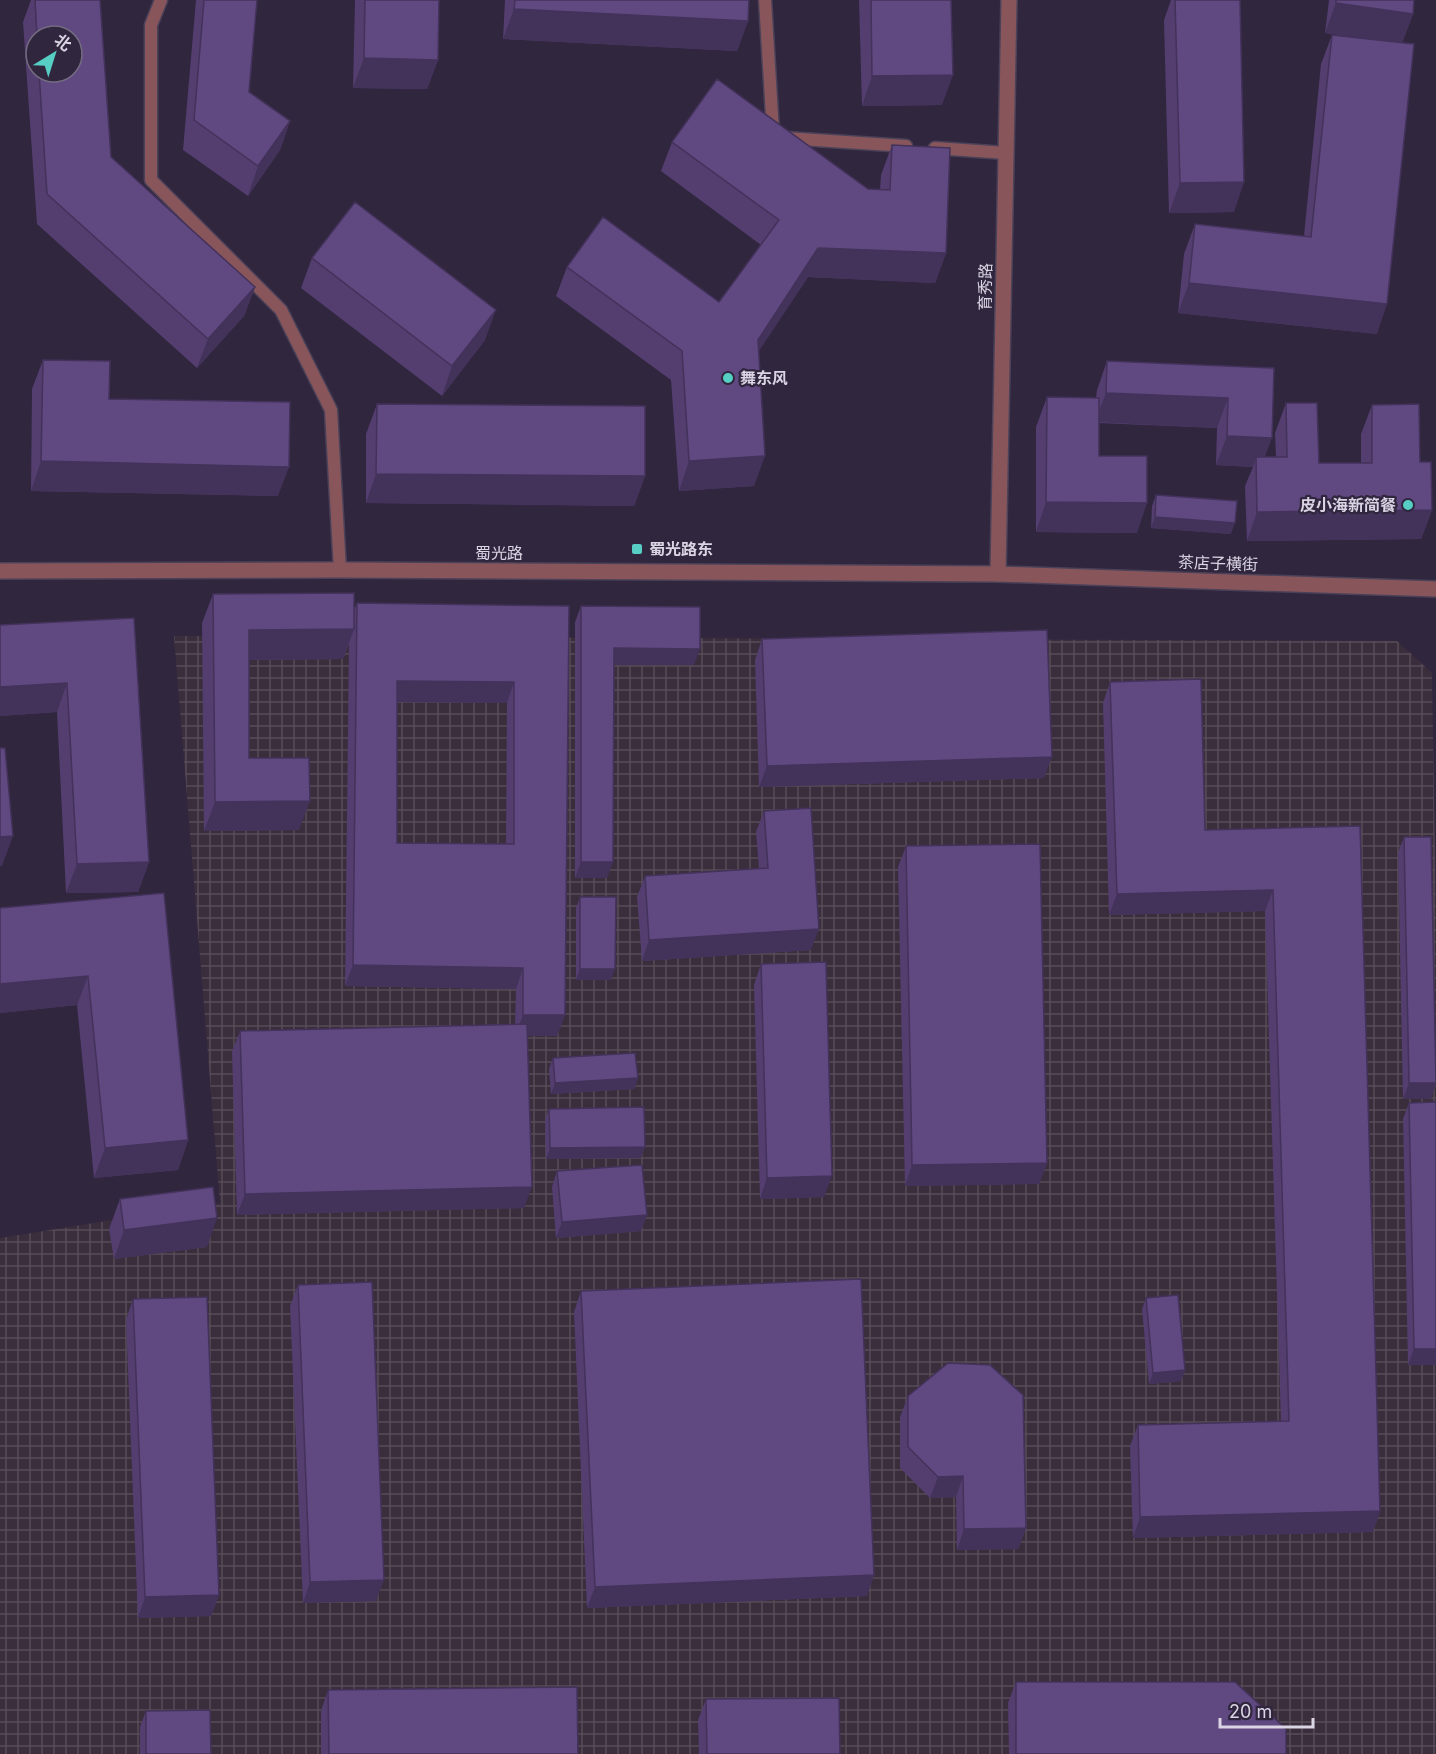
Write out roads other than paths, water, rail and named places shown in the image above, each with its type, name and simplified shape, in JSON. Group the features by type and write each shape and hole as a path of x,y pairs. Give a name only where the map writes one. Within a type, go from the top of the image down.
{"street":[{"name":"育秀路","path":"998,574 1009,0"},
{"name":"蜀光路","path":"0,571 340,570 998,574"},
{"name":"茶店子横街","path":"998,574 1436,589"}],"lane":[{"path":"160,0 151,25 151,180 280,310 331,410 340,570"},
{"path":"765,0 773,137 1006,153"}],"place":[{"name":"舞东风","path":"728,378"},
{"name":"皮小海新简餐","path":"1408,505"},
{"name":"蜀光路东","path":"637,549"}]}
